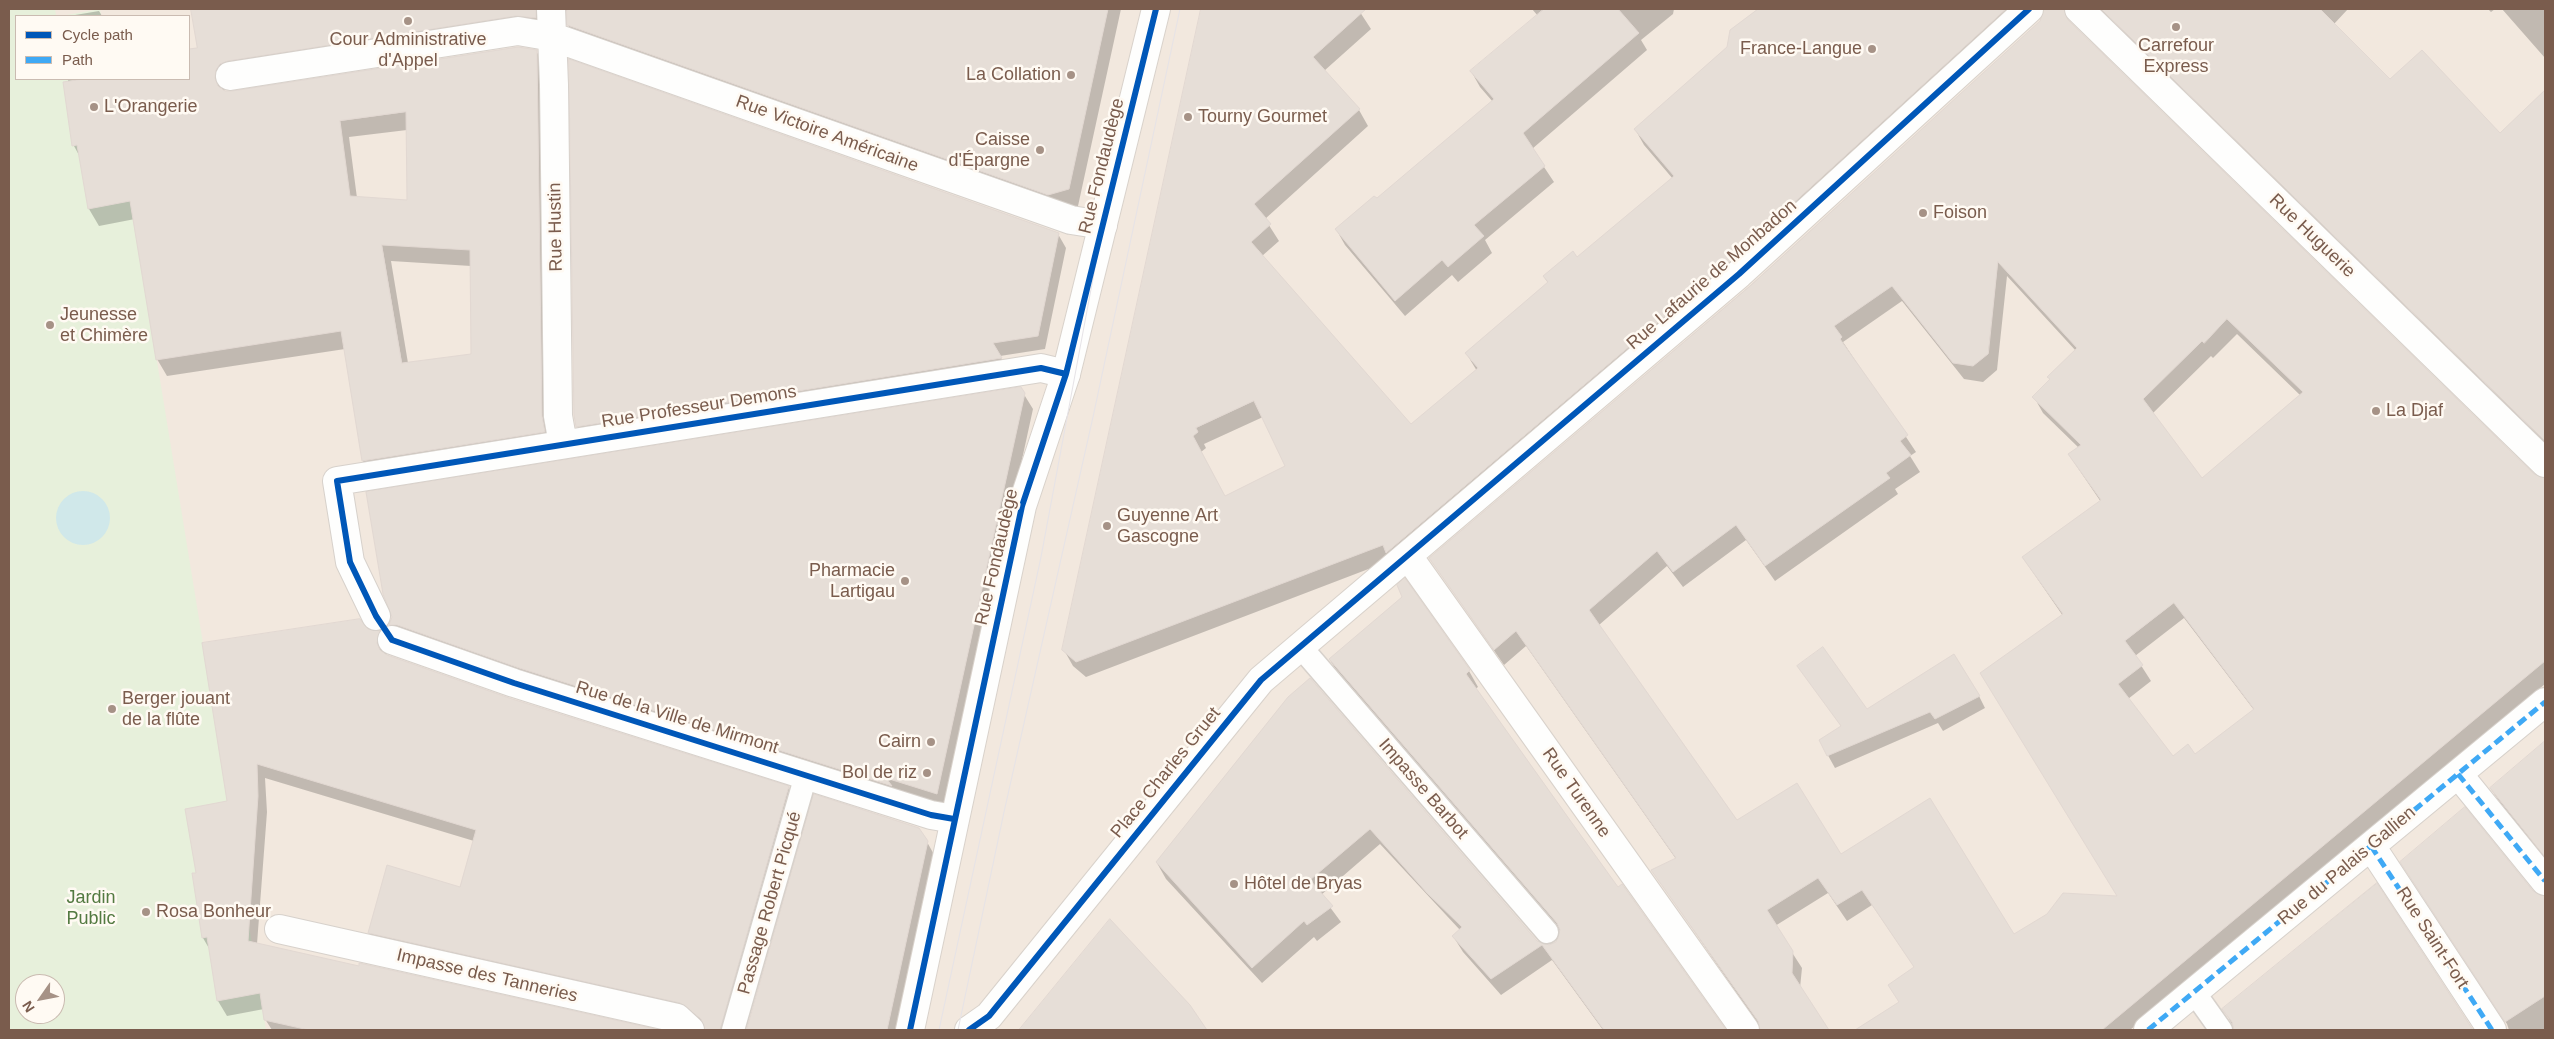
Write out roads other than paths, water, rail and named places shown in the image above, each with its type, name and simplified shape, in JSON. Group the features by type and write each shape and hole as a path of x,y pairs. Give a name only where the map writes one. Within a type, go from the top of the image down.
{"street":[{"name":"Rue Hustin","path":"551,9 553,37 558,416 563,444"},
{"name":"Rue Fondaudège","path":"910,1030 1022,506 1066,374 1156,9"},
{"name":"Rue Lafaurie de Monbadon","path":"1408,556 1739,274 2029,9"},
{"name":"Rue Huguerie","path":"2079,9 2545,463"},
{"name":"Rue Victoire Américaine","path":"230,76 518,31 553,37 1071,220 1103,225"},
{"name":"Rue Professeur Demons","path":"376,616 350,562 337,481 1040,368 1066,374"},
{"name":"Place Charles Gruet","path":"969,1030 989,1016 1261,680 1299,645 1408,556"},
{"name":"Rue Turenne","path":"1408,556 1745,1030"},
{"name":"Rue de la Ville de Mirmont","path":"392,640 514,683 931,815 954,819"},
{"name":"Rue du Palais Gallien","path":"2148,1030 2545,702"},
{"path":"2458,774 2545,881"},
{"name":"Rue Saint-Fort","path":"2372,846 2492,1030"},
{"name":"Impasse des Tanneries","path":"279,930 677,1018 690,1030"}],"lane":[{"name":"Impasse Barbot","path":"1299,645 1547,932"},
{"name":"Passage Robert Picqué","path":"733,1030 806,775"},
{"path":"2194,992 2221,1030"}],"water":[{"path":"83,491 93,493 102,499 108,508 110,518 108,528 102,537 93,543 83,545 73,543 64,537 58,528 56,518 58,508 64,499 73,493"}],"tram line":[{"path":"939,1030 1041,557 1103,225 1156,9"},
{"path":"958,1030 1004,812 1093,417 1180,9"}],"place":[{"name":"Cour Administrative d'Appel","path":"408,21"},
{"name":"Carrefour Express","path":"2176,27"},
{"name":"France-Langue","path":"1872,49"},
{"name":"La Collation","path":"1071,75"},
{"name":"L'Orangerie","path":"94,107"},
{"name":"Tourny Gourmet","path":"1188,117"},
{"name":"Caisse d'Épargne","path":"1040,150"},
{"name":"Foison","path":"1923,213"},
{"name":"Jeunesse et Chimère","path":"50,325"},
{"name":"La Djaf","path":"2376,411"},
{"name":"Guyenne Art Gascogne","path":"1107,526"},
{"name":"Pharmacie Lartigau","path":"905,581"},
{"name":"Berger jouant de la flûte","path":"112,709"},
{"name":"Cairn","path":"931,742"},
{"name":"Bol de riz","path":"927,773"},
{"name":"Hôtel de Bryas","path":"1234,884"},
{"name":"Rosa Bonheur","path":"146,912"}],"park label":[{"name":"Jardin Public","path":"91,908"}]}
